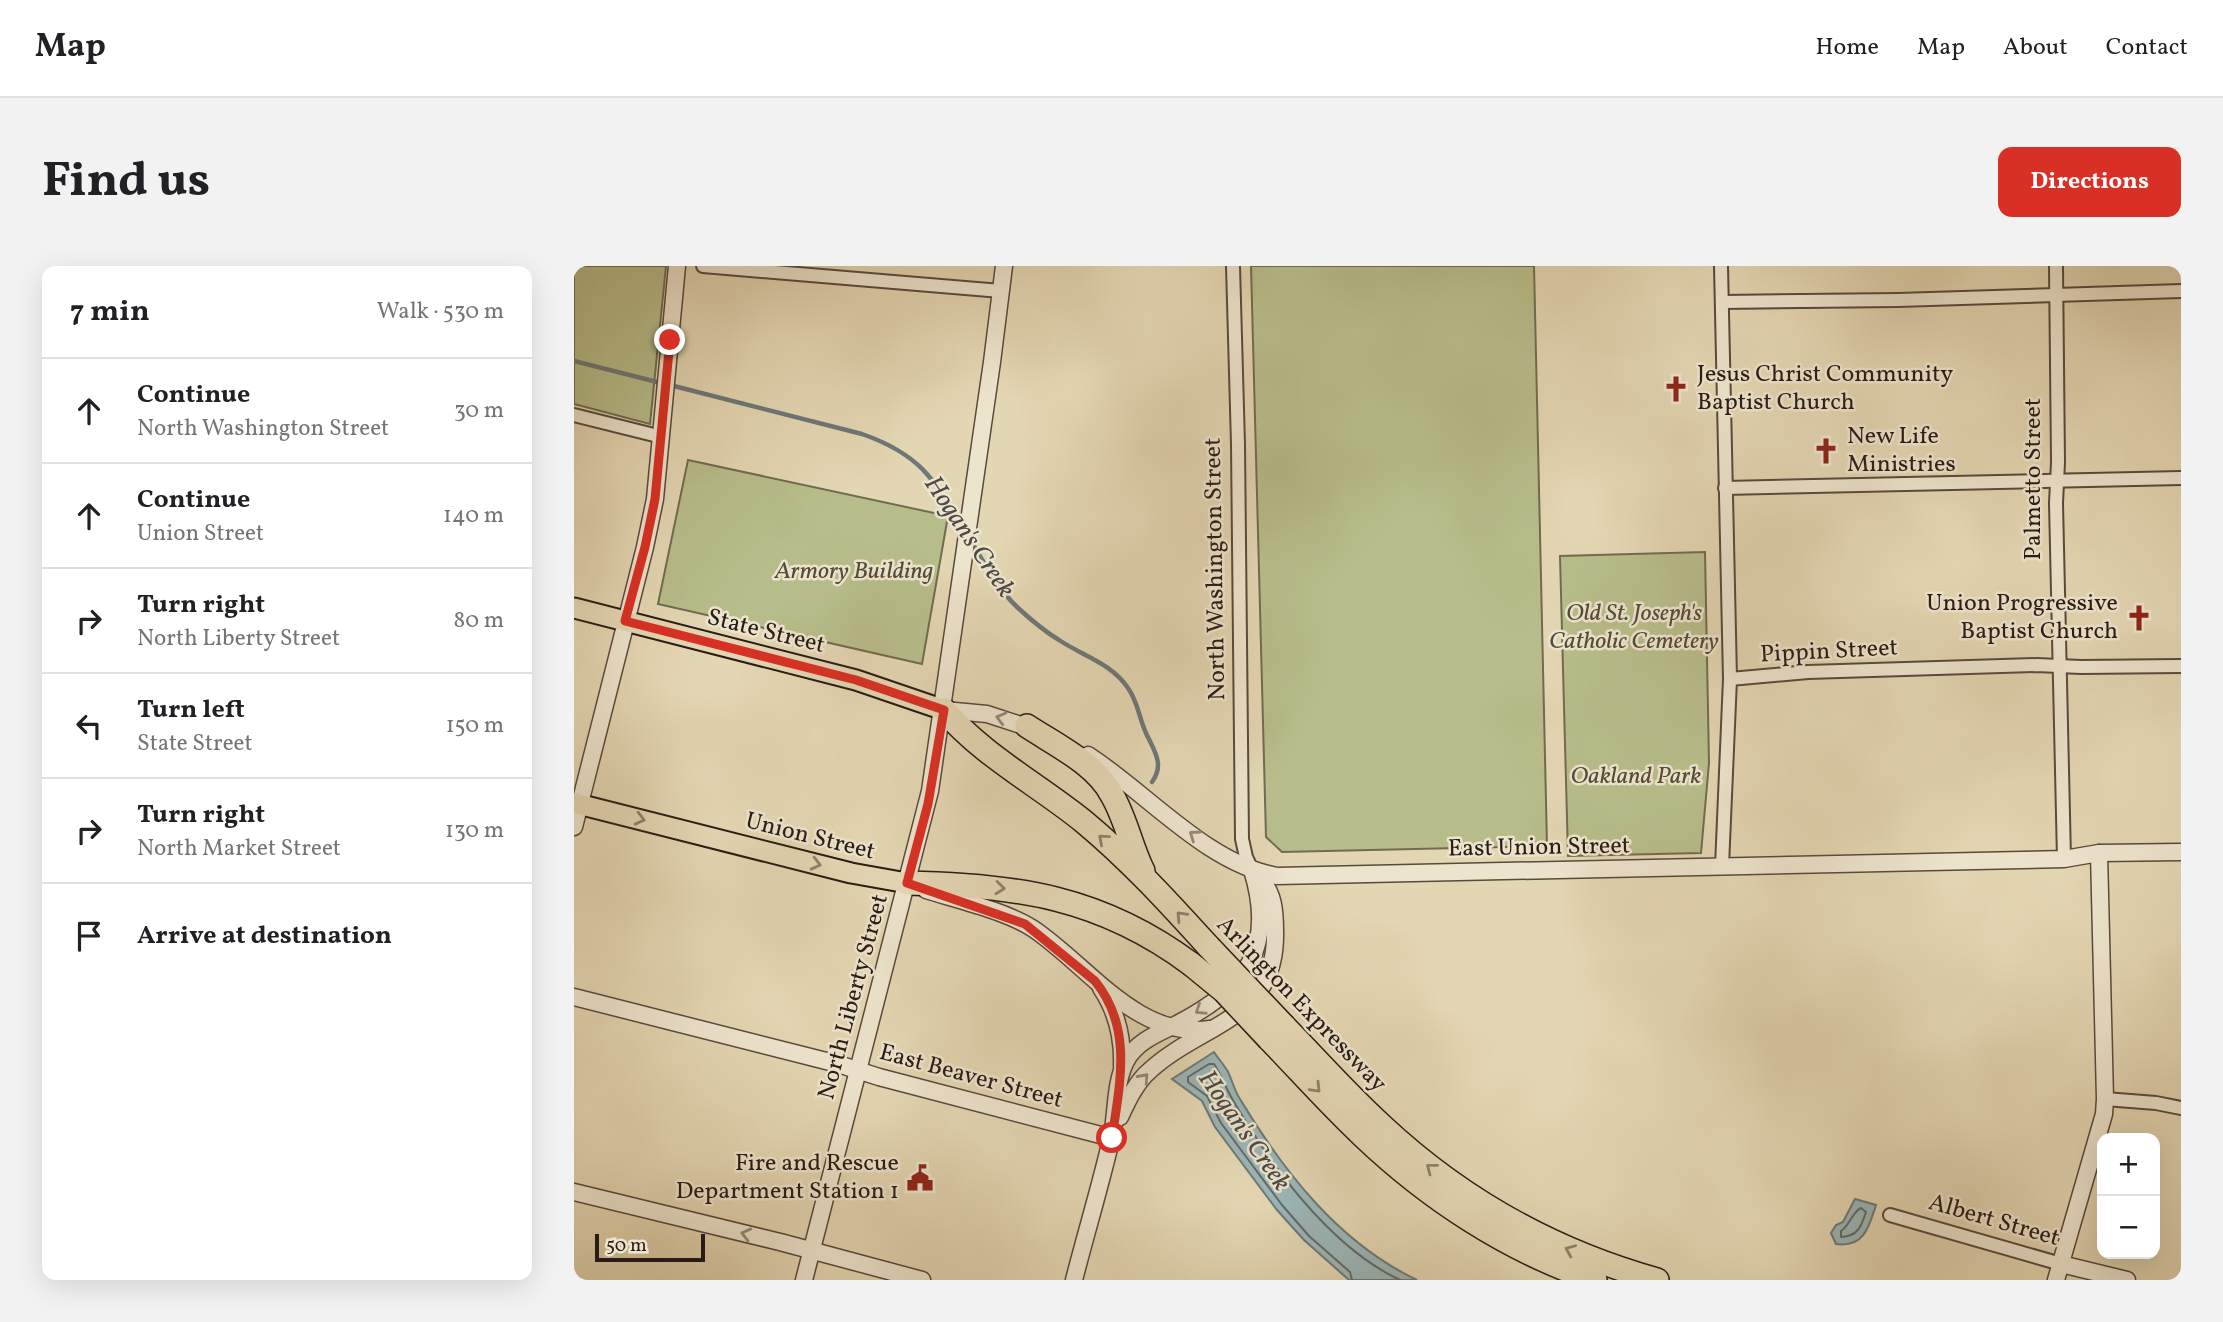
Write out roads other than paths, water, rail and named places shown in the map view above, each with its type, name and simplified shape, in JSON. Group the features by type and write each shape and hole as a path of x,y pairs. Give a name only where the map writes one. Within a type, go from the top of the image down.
{"highway":[{"name":"Arlington Expressway","path":"944,710 979,744 1102,838 1152,886 1209,947 1277,1032"},
{"path":"1027,726 1082,762 1107,786 1117,804 1141,867 1152,886"},
{"name":"Arlington Expressway","path":"907,883 1000,888 1052,897 1091,909 1163,944 1277,1032 1390,1134 1442,1176 1482,1215 1539,1256 1595,1280"},
{"name":"Arlington Expressway","path":"1482,1215 1531,1232 1580,1254 1657,1280"}],"main road":[{"name":"State Street","path":"574,608 856,680 944,710"},
{"name":"Union Street","path":"577,803 864,876 907,883"}],"street":[{"path":"574,827 577,803 648,535 655,499 677,266"},
{"path":"703,266 1001,291"},
{"name":"North Liberty Street","path":"804,1280 928,804 944,710 1003,266"},
{"name":"North Washington Street","path":"1074,1280 1112,1138 1121,1078 1131,1054 1146,1040 1223,994 1240,977 1259,944 1262,922 1260,896 1244,851 1242,832 1238,443 1233,266"},
{"path":"1721,266 1730,679 1722,866"},
{"name":"Palmetto Street","path":"2056,266 2064,859"},
{"path":"1722,302 1898,300 2181,291"},
{"path":"574,415 662,437"},
{"path":"1725,488 2181,478"},
{"name":"Pippin Street","path":"1730,679 1808,672 2060,664 2081,667 2181,666"},
{"name":"East Union Street","path":"944,710 987,714 1027,726 1085,753 1206,843 1252,870 1277,876 2064,859 2099,853 2181,852"},
{"path":"2056,1280 2104,1114 2099,853"},
{"name":"North Washington Street","path":"1112,1138 1128,1100 1146,1075 1169,1055 1250,1004 1263,986 1272,964 1275,941 1273,902 1266,885 1252,870"},
{"name":"Union Street","path":"907,883 1025,924 1095,981 1147,1018 1170,1027 1192,1031 1211,1029"},
{"name":"Union Street","path":"1095,981 1110,1003 1118,1025 1122,1051 1121,1078"},
{"name":"East Beaver Street","path":"574,997 1112,1138"},
{"path":"2105,1099 2181,1108"},
{"path":"574,1192 922,1280"},
{"name":"Albert Street","path":"1890,1215 2127,1280"}],"water":[{"path":"1214,1052 1227,1070 1238,1096 1275,1153 1316,1203 1338,1226 1363,1246 1389,1265 1417,1280 1349,1280 1304,1240 1277,1210 1215,1127 1202,1101 1172,1079"},
{"path":"1855,1199 1876,1205 1871,1221 1864,1234 1853,1243 1836,1244 1831,1233 1836,1225 1843,1222"}],"waterway":[{"name":"Hogan's Creek","path":"574,361 661,383"},
{"name":"Hogan's Creek","path":"670,385 862,434 898,450 923,469 963,528"},
{"name":"Hogan's Creek","path":"971,541 998,584 1017,607 1053,636 1105,666 1128,688 1157,757 1158,769 1152,782"}],"place":[{"name":"Jesus Christ Community Baptist Church","path":"1676,389"},
{"name":"New Life Ministries","path":"1826,451"},
{"name":"Union Progressive Baptist Church","path":"2139,618"},
{"name":"Fire and Rescue Department Station 1","path":"920,1178"}],"park label":[{"name":"Armory Building","path":"854,572"},
{"name":"Old St. Joseph's Catholic Cemetery","path":"1634,628"},
{"name":"Oakland Park","path":"1636,777"}]}
